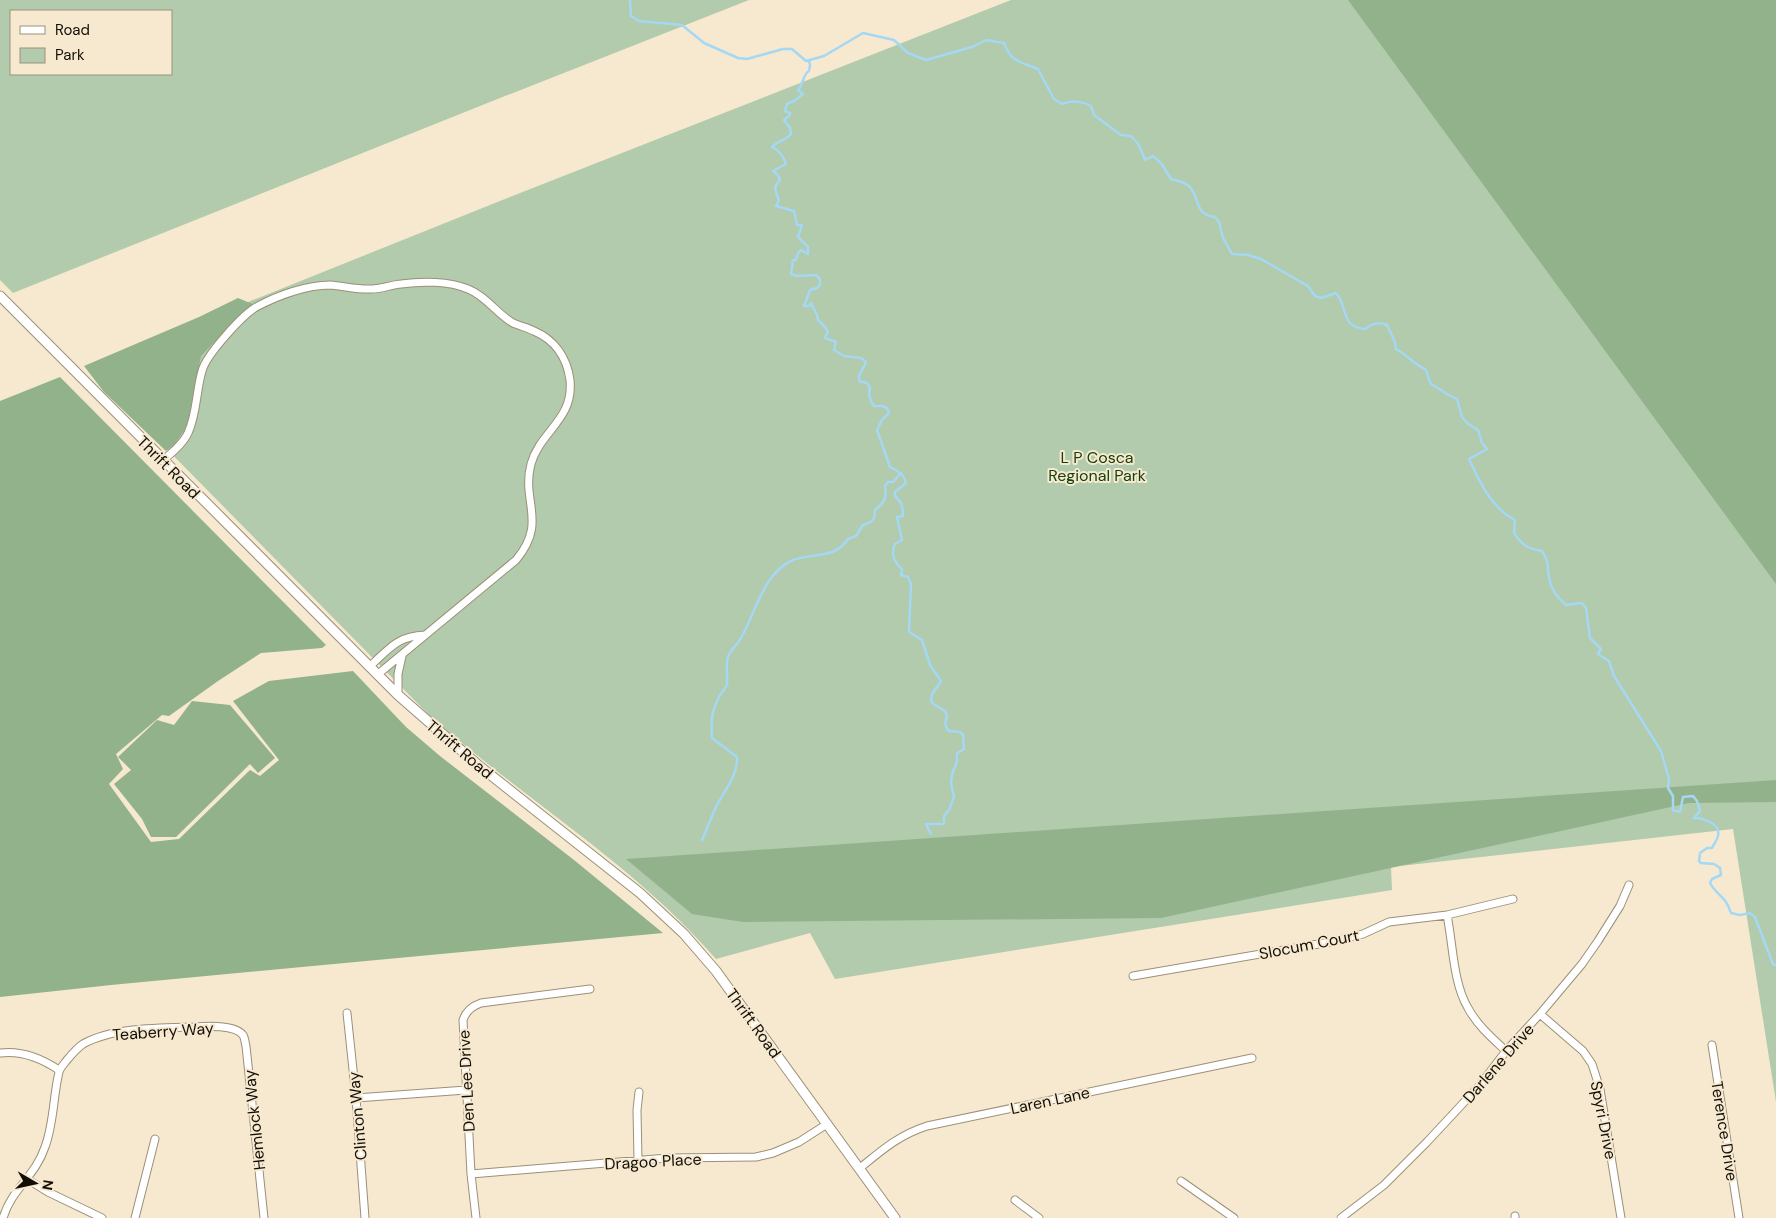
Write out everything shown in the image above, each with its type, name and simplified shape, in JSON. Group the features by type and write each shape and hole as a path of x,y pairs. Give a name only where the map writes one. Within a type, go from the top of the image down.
{"street":[{"path":"163,460 188,435 192,424 202,369 210,354 257,307 308,288 330,285 373,289 421,282 459,286 478,295 508,320 534,330 553,342 565,363 570,382 570,394 563,416 539,446 531,463 528,480 533,523 527,545 516,560 377,675"},
{"name":"Thrift Road","path":"0,296 398,695 472,760 640,894 684,934 716,971 895,1218"},
{"path":"369,667 402,638 426,635"},
{"path":"398,695 398,674 403,654"},
{"name":"Darlene Drive","path":"1341,1218 1384,1185 1480,1085 1598,941 1620,906 1629,885"},
{"name":"Slocum Court","path":"1133,976 1330,942 1363,934 1388,922 1446,914 1513,899"},
{"path":"1446,914 1452,938 1456,978 1463,998 1473,1017 1483,1030 1506,1051"},
{"name":"Den Lee Drive","path":"476,1218 466,1090 463,1020 465,1013 474,1006 488,1002 590,989"},
{"name":"Clinton Way","path":"347,1014 356,1098 365,1218"},
{"name":"Spyri Drive","path":"1540,1014 1583,1050 1592,1064 1600,1089 1621,1218"},
{"name":"Teaberry Way","path":"59,1070 83,1044 104,1036 134,1031 186,1027 222,1027 231,1029"},
{"name":"Hemlock Way","path":"231,1029 243,1035 246,1046 264,1218"},
{"name":"Terence Drive","path":"1712,1045 1739,1218"},
{"path":"0,1053 24,1053 42,1060 59,1070 48,1139 41,1159 27,1179 13,1194 3,1218"},
{"name":"Laren Lane","path":"860,1168 894,1141 907,1133 927,1126 1252,1058"},
{"path":"356,1098 466,1090"},
{"path":"638,1160 637,1110 639,1092"},
{"name":"Dragoo Place","path":"472,1174 668,1158 756,1157 773,1153 799,1142 827,1124"},
{"path":"134,1218 155,1138"},
{"path":"27,1179 48,1192 102,1218"},
{"path":"1181,1181 1234,1218"},
{"path":"1015,1200 1039,1218"}],"green space":[{"path":"0,0 749,0 490,102 13,293 0,280"},
{"name":"L P Cosca Regional Park","path":"1011,0 1357,0 1776,543 1776,1102 1733,829 1391,867 1392,890 835,979 810,933 716,959 684,924 613,861 464,745 428,714 86,367 500,201"},
{"path":"1348,0 1776,0 1776,584"},
{"path":"238,298 255,305 235,320 201,356 187,426 175,444 166,451 104,392 84,366 199,317"},
{"path":"60,377 326,645 322,648 261,653 169,716 162,715 116,754 123,769 109,784 151,842 179,839 250,770 260,776 279,760 233,701 269,681 353,671 406,727 440,756 574,860 663,933 0,997 0,401"},
{"path":"192,701 230,705 275,758 258,773 250,764 176,837 151,837 142,819 114,784 131,770 118,757 157,720 174,725"},
{"path":"1776,780 1776,802 1689,803 1161,918 743,922 692,914 626,859"}],"waterway":[{"path":"630,0 631,16 639,21 682,25 704,43 738,58 747,59 783,49 792,49 806,61 824,56 863,33 894,40 908,53 926,60 972,47 986,40 1004,43 1013,58 1038,69 1054,99 1062,104 1077,102 1091,106 1094,115 1121,135 1131,136 1139,145 1145,160 1153,156 1161,163 1171,179 1190,187 1200,209 1204,213 1215,217 1219,222 1223,238 1232,254 1248,255 1261,259 1308,286 1315,296 1321,298 1336,293 1340,298 1348,320 1357,327 1366,329 1373,324 1387,325 1395,342 1396,349 1426,370 1430,383 1457,399 1462,417 1467,423 1478,430 1482,443 1487,449 1469,459 1487,494 1499,509 1515,520 1514,533 1520,541 1529,547 1542,551 1547,563 1551,585 1558,597 1566,605 1582,603 1586,608 1590,638 1601,649 1598,654 1609,661 1614,676 1661,751 1669,779 1668,788 1673,796 1673,810 1680,812 1683,797 1693,796 1697,801 1700,811 1694,818 1711,822 1717,828 1718,836 1712,848 1707,848 1700,853 1699,861 1701,863 1714,864 1720,868 1721,875 1712,879 1710,883 1727,903 1731,913 1740,915 1750,913 1755,917 1773,964 1776,965"},
{"path":"809,61 809,71 798,90 803,94 787,104 785,111 790,113 784,120 790,128 791,134 772,147 781,154 786,164 773,171 780,180 776,187 779,200 776,206 794,211 797,225 802,225 798,237 808,247 808,254 801,250 796,260 793,260 791,274 797,276 816,275 820,279 820,284 817,288 810,290 804,306 809,306 811,303 818,320 828,332 825,338 836,342 834,350 844,356 861,358 866,362 859,376 859,381 867,383 874,406 887,408 889,413 882,420 877,430 890,467 898,471 906,483 895,492 895,496 902,505 903,516 897,517 902,540 895,544 893,555 895,561 902,569 901,575 908,577 911,584 909,632 922,640 930,665 941,681 932,694 932,703 945,711 947,729 960,732 963,735 964,749 957,753 957,762 952,774 951,784 954,797 949,810 944,816 944,823 926,824 931,834"},
{"path":"702,840 716,807 733,777 737,764 737,757 712,738 713,712 727,684 727,660 729,654 741,638 761,594 774,574 783,566 800,558 830,553 837,550 848,539 856,536 863,525 871,522 874,518 875,510 884,500 886,494 885,486 888,482 893,482 901,473"}]}
